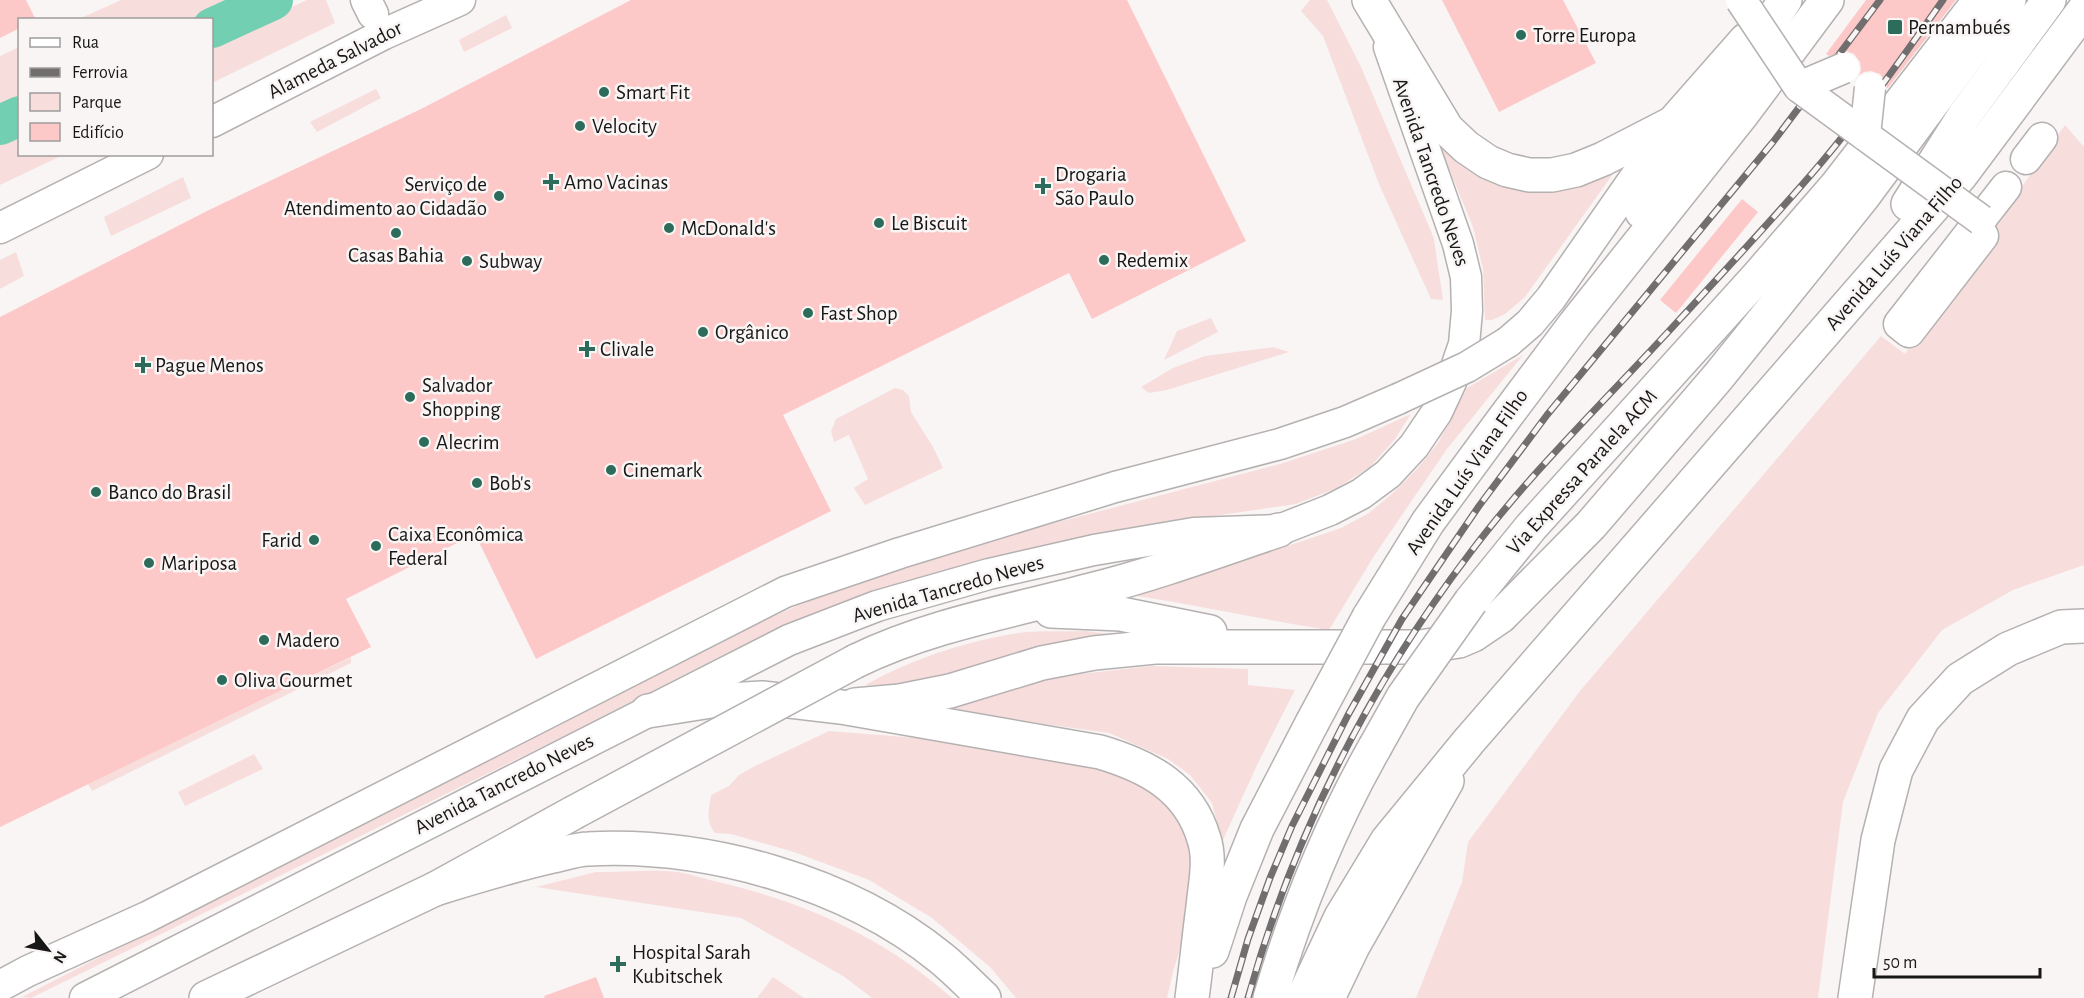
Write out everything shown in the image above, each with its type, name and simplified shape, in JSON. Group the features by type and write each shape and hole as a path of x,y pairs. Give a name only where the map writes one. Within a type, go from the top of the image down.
{"main road":[{"path":"1373,8 1447,129 1466,147 1488,162 1507,170 1529,175 1552,175 1576,170 1603,159 1673,123 1780,0"},
{"path":"1575,324 1676,156 1741,69 1785,0"},
{"name":"Avenida Luís Viana Filho","path":"1197,998 1230,896 1257,829 1369,617 1428,522 1575,324 1743,113 1827,0"},
{"name":"Via Expressa Paralela ACM","path":"1270,998 1291,934 1330,832 1350,790 1409,689 1471,601 1531,527 1759,275 1837,185 1980,0"},
{"path":"841,707 900,701 950,691 1042,663 1094,653 1155,647 1294,648 1443,645 1473,635 1501,616 1591,525 1718,377 1862,198 2009,0"},
{"path":"1832,325 1964,116 2049,0"},
{"name":"Avenida Luís Viana Filho","path":"1303,998 1341,917 1387,841 1469,741 1960,175 2084,10"},
{"path":"1004,610 1092,590 1186,562 1279,530"},
{"path":"1004,610 1071,611 1121,615 1294,648"},
{"name":"Avenida Tancredo Neves","path":"206,998 435,889 891,644 1004,610"},
{"path":"1855,998 1878,840 1896,770 1923,719 1960,679 2007,649 2061,627 2084,626"},
{"path":"648,711 711,701 762,698 841,707 1100,752 1150,770 1178,792 1194,814 1205,840 1207,868 1192,998"},
{"name":"Avenida Luís Viana Filho","path":"1328,998 1353,946 1397,872 1469,741"},
{"path":"435,889 530,861 586,849 647,849 701,856 758,868 800,881 848,900 894,925 941,957 984,998"},
{"path":"1350,998 1349,978 1353,946"}],"street":[{"name":"Alameda Salvador","path":"213,121 384,34 460,0"},
{"path":"1741,0 1799,87 1981,220"},
{"name":"Avenida Tancredo Neves","path":"85,998 789,640 878,606 989,574 1094,550 1194,533 1279,530 1350,500 1388,474 1414,446 1437,412 1451,382 1464,344 1467,311 1466,277 1458,244 1373,8"},
{"path":"1799,87 1844,68"},
{"path":"1865,135 1870,88"},
{"path":"0,986 147,917 785,592 900,552 1115,487 1280,444 1345,422 1467,367 1508,342 1530,323 1551,298 1673,123"},
{"path":"0,228 144,156"},
{"path":"1912,314 1977,231 1983,236 1909,332 1899,324 2006,187"}],"green space":[{"path":"121,0 244,0 202,18 81,18"},
{"path":"307,0 326,0 335,23 213,83 213,44"},
{"path":"1310,0 1327,0 1361,67 1434,239 1443,300 1431,299 1379,184 1323,36 1301,11"},
{"path":"506,15 512,28 464,52 459,40"},
{"path":"18,47 18,99 0,108 0,56"},
{"path":"376,89 381,98 317,132 310,122"},
{"path":"2065,125 2084,147 2084,565 2013,590 1942,630 1878,713 1843,802 1818,998 1416,998 1462,882 1468,842 1580,691 1881,336 1905,354"},
{"path":"18,132 18,156 61,156 0,185 0,141"},
{"path":"1435,135 1500,184 1536,192 1577,187 1613,174 1525,297 1505,314 1492,320 1485,320 1483,269 1473,227"},
{"path":"183,177 191,198 111,236 104,217"},
{"path":"16,252 24,276 0,289 0,260"},
{"path":"1211,318 1218,332 1164,360 1177,331"},
{"path":"1273,347 1289,352 1167,390 1149,393 1141,387 1173,368 1205,356"},
{"path":"1523,355 1447,449 1374,556 1329,630 1137,596 1341,528 1369,513 1417,469 1438,443 1467,388"},
{"path":"895,388 903,390 909,396 911,412 943,468 865,505 854,488 868,479 849,435 834,442 831,431 836,419"},
{"path":"1411,414 1395,439 1370,467 1337,488 1296,504 1132,528 983,559 828,608 715,659 558,739 31,998 22,997 709,645 824,594 982,542 1280,464 1356,439"},
{"path":"1085,631 1137,637 902,685 865,685 918,660 973,642 1021,633"},
{"path":"351,657 351,663 92,791 88,784"},
{"path":"1151,666 1248,669 1248,685 1295,690 1222,842 1212,803 1190,775 1168,759 1109,733 946,710 1045,678"},
{"path":"829,731 956,741 1084,759 1153,787 1186,823 1198,865 1189,919 1167,998 1016,998 991,968 932,918 869,880 794,852 731,834 715,833 709,819 711,795 729,786 739,775 753,767"},
{"path":"254,754 263,769 185,806 178,792"},
{"path":"596,872 678,872 782,900 871,940 899,957 952,998 872,998 843,976 741,918 536,887"},
{"path":"773,977 804,998 757,998"}],"building":[{"path":"0,0 26,0 35,18 18,18 18,29 0,38"},
{"name":"Salvador Shopping","path":"631,0 1127,0 1246,241 1092,319 1069,273 783,415 831,511 536,659 475,534 346,599 371,647 0,827 0,317 209,210 421,109"},
{"name":"Torre Europa","path":"1442,0 1563,0 1596,63 1499,112"},
{"name":"Pernambués","path":"1866,0 1956,0 1887,89 1880,74 1871,71 1859,75 1860,62 1854,54 1846,51 1829,56 1826,54"},
{"path":"1742,199 1758,212 1676,313 1660,300"},
{"name":"Hospital Sarah Kubitschek","path":"596,977 604,998 545,998 544,996"}],"waterway":[{"path":"213,28 273,0"},
{"path":"0,125 18,117"}],"railway":[{"path":"1231,998 1248,939 1292,826 1348,715 1402,619 1479,506 1547,415 1773,142 1880,0"},
{"path":"1248,998 1287,879 1311,822 1367,710 1433,604 1494,522 1520,492 1821,163 1869,103 1943,0"}],"place":[{"name":"Pernambués","path":"1895,27"},
{"name":"Torre Europa","path":"1521,35"},
{"name":"Smart Fit","path":"604,92"},
{"name":"Velocity","path":"580,126"},
{"name":"Amo Vacinas","path":"551,182"},
{"name":"Drogaria São Paulo","path":"1043,186"},
{"name":"Serviço de Atendimento ao Cidadão","path":"499,196"},
{"name":"Le Biscuit","path":"879,223"},
{"name":"McDonald's","path":"669,228"},
{"name":"Casas Bahia","path":"396,233"},
{"name":"Redemix","path":"1104,260"},
{"name":"Subway","path":"467,261"},
{"name":"Fast Shop","path":"808,313"},
{"name":"Orgânico","path":"703,332"},
{"name":"Clivale","path":"587,349"},
{"name":"Pague Menos","path":"143,365"},
{"name":"Salvador Shopping","path":"410,397"},
{"name":"Alecrim","path":"424,442"},
{"name":"Cinemark","path":"611,470"},
{"name":"Bob's","path":"477,483"},
{"name":"Banco do Brasil","path":"96,492"},
{"name":"Farid","path":"314,540"},
{"name":"Caixa Econômica Federal","path":"376,546"},
{"name":"Mariposa","path":"149,563"},
{"name":"Madero","path":"264,640"},
{"name":"Oliva Gourmet","path":"222,680"},
{"name":"Hospital Sarah Kubitschek","path":"618,964"}]}
